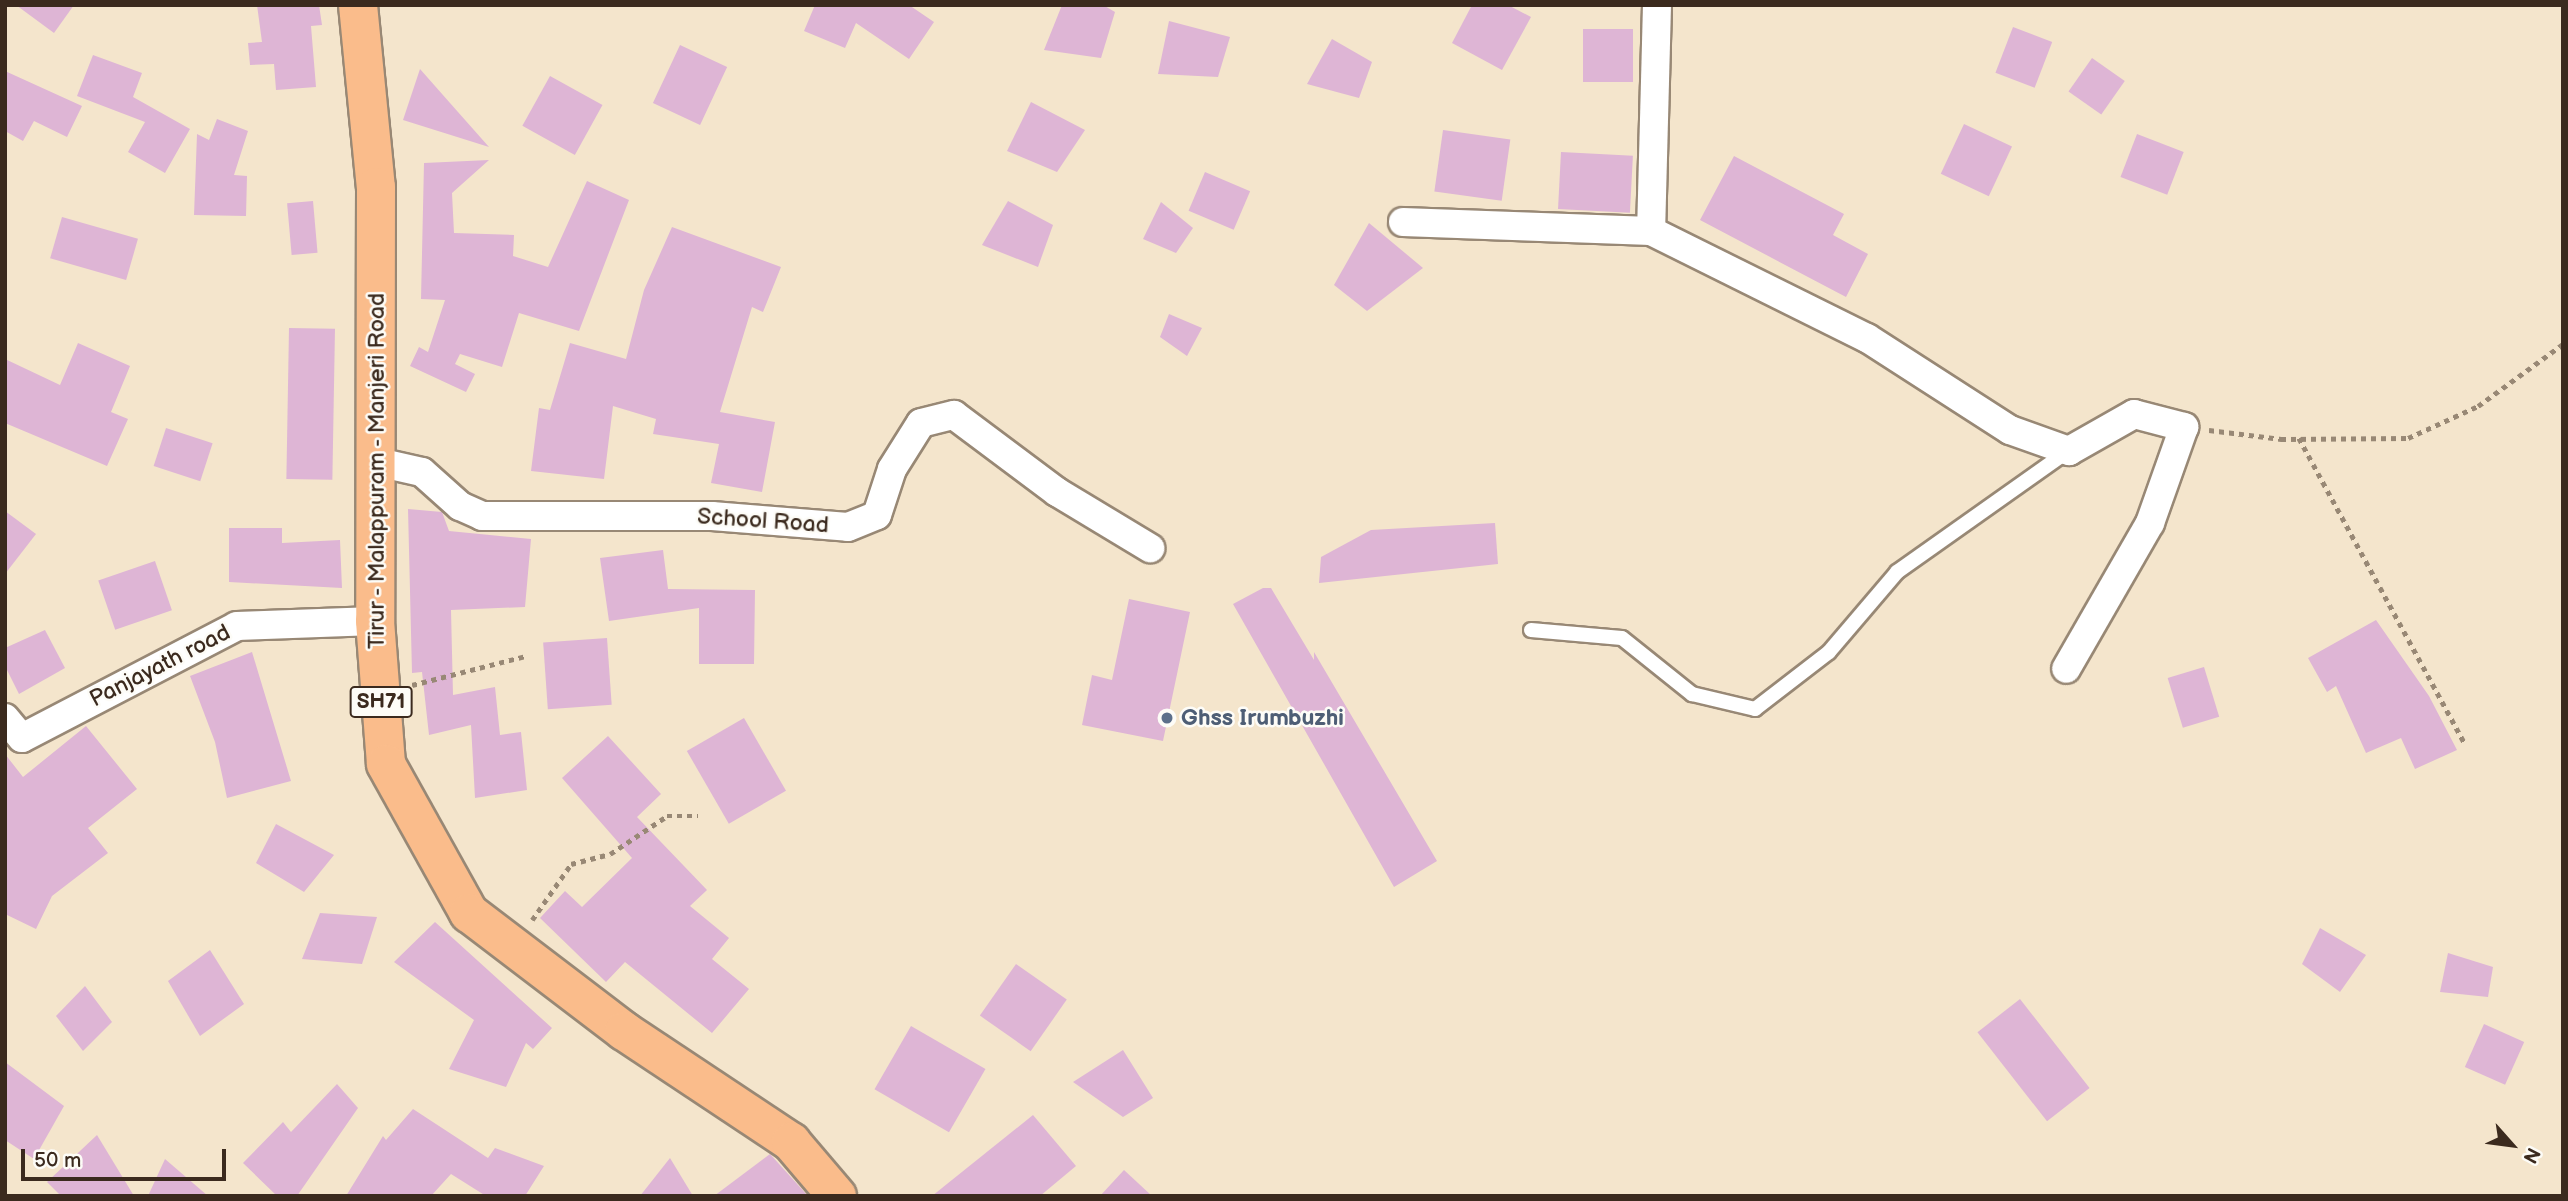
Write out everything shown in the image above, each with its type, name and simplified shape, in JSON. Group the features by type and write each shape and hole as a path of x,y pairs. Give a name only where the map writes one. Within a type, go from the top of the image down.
{"main road":[{"name":"Tirur - Malappuram - Manjeri Road","path":"358,5 369,70 376,187 373,461 375,621 386,764 469,912 624,1031 791,1142 837,1196"}],"street":[{"path":"1651,231 1657,5"},
{"path":"1404,222 1651,231 1867,338 2010,430 2069,451 2134,414 2184,427 2150,523 2066,669"},
{"name":"School Road","path":"373,461 422,472 460,506 482,516 712,516 848,527 877,515 892,469 921,424 954,415 1057,492 1150,548"},
{"name":"Panjayath road","path":"5,718 22,738 237,626 375,621"}],"lane":[{"path":"1531,630 1622,638 1692,694 1755,709 1829,652 1896,572 2069,451"}],"path":[{"path":"2184,427 2299,438 2409,438 2478,406 2563,344"},
{"path":"2299,438 2465,744"},
{"path":"380,692 526,656"},
{"path":"513,946 571,864 610,854 667,816 698,816"}],"building":[{"path":"16,5 74,5 54,33"},
{"path":"257,5 319,5 322,25 311,26 316,87 276,90 274,64 250,65 248,43 262,42"},
{"path":"815,5 909,5 934,22 909,59 856,23 845,48 804,31"},
{"path":"1062,5 1103,5 1115,12 1101,58 1044,50"},
{"path":"1472,5 1508,5 1531,17 1502,70 1452,43"},
{"path":"1169,21 1230,37 1218,77 1158,74"},
{"path":"2013,27 2052,42 2035,88 1995,73"},
{"path":"1583,29 1633,29 1633,82 1583,82"},
{"path":"1332,39 1372,62 1359,98 1307,84"},
{"path":"680,45 727,67 700,125 653,103"},
{"path":"93,55 142,73 133,97 190,129 165,173 128,152 145,122 77,96"},
{"path":"2092,58 2125,81 2101,115 2068,92"},
{"path":"420,69 450,103 489,147 403,120"},
{"path":"5,71 82,106 67,137 34,121 23,141 5,131"},
{"path":"550,76 602,105 575,155 522,126"},
{"path":"1031,102 1085,130 1057,172 1007,151"},
{"path":"217,119 248,131 234,175 247,176 246,216 194,215 197,134 209,140"},
{"path":"1964,124 2012,146 1989,196 1941,174"},
{"path":"1443,130 1510,139 1502,201 1434,191"},
{"path":"2137,134 2184,152 2167,195 2121,177"},
{"path":"1561,152 1633,156 1630,213 1558,209"},
{"path":"1734,156 1844,214 1833,235 1868,254 1846,297 1700,220"},
{"path":"489,160 452,193 454,233 514,235 513,256 548,267 587,181 629,200 579,331 519,313 502,367 460,354 455,364 475,374 466,392 410,366 419,347 428,352 445,300 421,299 424,163"},
{"path":"1205,172 1250,191 1234,230 1189,211"},
{"path":"313,201 318,253 292,255 287,203"},
{"path":"1008,201 1053,225 1038,267 982,245"},
{"path":"1161,202 1193,228 1176,253 1143,239"},
{"path":"62,217 138,239 126,280 50,258"},
{"path":"1369,223 1423,268 1367,311 1334,285"},
{"path":"672,227 781,267 763,312 752,307 720,412 775,422 762,492 711,483 719,444 653,434 656,419 613,406 604,479 531,471 539,408 550,410 570,343 626,359 644,290"},
{"path":"1169,314 1202,328 1187,356 1160,337"},
{"path":"289,328 335,329 332,480 286,479"},
{"path":"78,343 130,366 111,412 128,419 107,466 5,423 5,359 60,385"},
{"path":"166,428 213,443 200,481 154,466"},
{"path":"408,509 442,512 449,531 531,539 525,607 451,610 453,695 495,687 500,735 521,732 527,790 475,798 471,725 429,735 422,672 412,673"},
{"path":"5,511 36,534 5,574"},
{"path":"1495,523 1498,564 1319,583 1321,557 1371,530"},
{"path":"229,528 282,528 282,543 340,540 342,588 229,582"},
{"path":"663,550 668,589 755,590 754,664 699,664 699,608 609,621 600,558"},
{"path":"155,561 172,610 115,630 98,581"},
{"path":"1263,588 1271,588 1314,660 1314,652 1437,861 1394,887 1233,604"},
{"path":"1129,599 1190,612 1163,741 1082,725 1092,675 1112,680"},
{"path":"2376,620 2429,696 2457,750 2415,769 2401,738 2366,753 2336,686 2327,692 2308,658"},
{"path":"45,630 65,668 19,694 5,666 5,648"},
{"path":"607,638 612,705 548,709 543,642"},
{"path":"252,652 291,781 227,798 215,742 190,676"},
{"path":"2204,667 2219,717 2183,728 2168,678"},
{"path":"744,718 786,791 729,824 687,751"},
{"path":"86,726 137,789 88,828 108,853 52,896 36,929 5,914 5,754 23,777"},
{"path":"608,736 661,794 637,817 707,890 690,906 729,938 712,959 749,989 712,1033 625,962 606,982 540,918 565,891 582,907 632,858 562,778"},
{"path":"276,824 334,855 304,892 256,863"},
{"path":"320,913 377,917 362,964 302,959"},
{"path":"435,922 552,1028 533,1049 526,1043 506,1087 449,1069 474,1020 394,962"},
{"path":"2320,928 2366,955 2340,992 2302,964"},
{"path":"210,950 244,1004 200,1036 168,981"},
{"path":"2448,953 2493,967 2488,997 2440,992"},
{"path":"1016,964 1067,1000 1031,1051 980,1016"},
{"path":"85,986 112,1022 83,1051 56,1016"},
{"path":"2020,999 2090,1088 2047,1121 1977,1032"},
{"path":"2484,1024 2524,1042 2505,1085 2465,1067"},
{"path":"911,1026 985,1069 949,1132 874,1089"},
{"path":"1123,1050 1153,1098 1123,1117 1073,1082"},
{"path":"5,1062 64,1106 34,1159 5,1140"},
{"path":"337,1084 358,1108 297,1196 277,1196 243,1163 283,1122 291,1132"},
{"path":"413,1109 488,1158 495,1148 544,1166 525,1196 486,1196 451,1174 431,1196 346,1196 383,1136 386,1140"},
{"path":"1033,1115 1076,1166 1040,1196 932,1196"},
{"path":"97,1135 134,1196 61,1196 47,1182"},
{"path":"770,1154 808,1196 714,1196"},
{"path":"670,1158 693,1196 640,1196"},
{"path":"165,1159 208,1196 148,1196"},
{"path":"1124,1170 1152,1196 1100,1196"}],"place":[{"name":"Ghss Irumbuzhi","path":"1167,718"}]}
